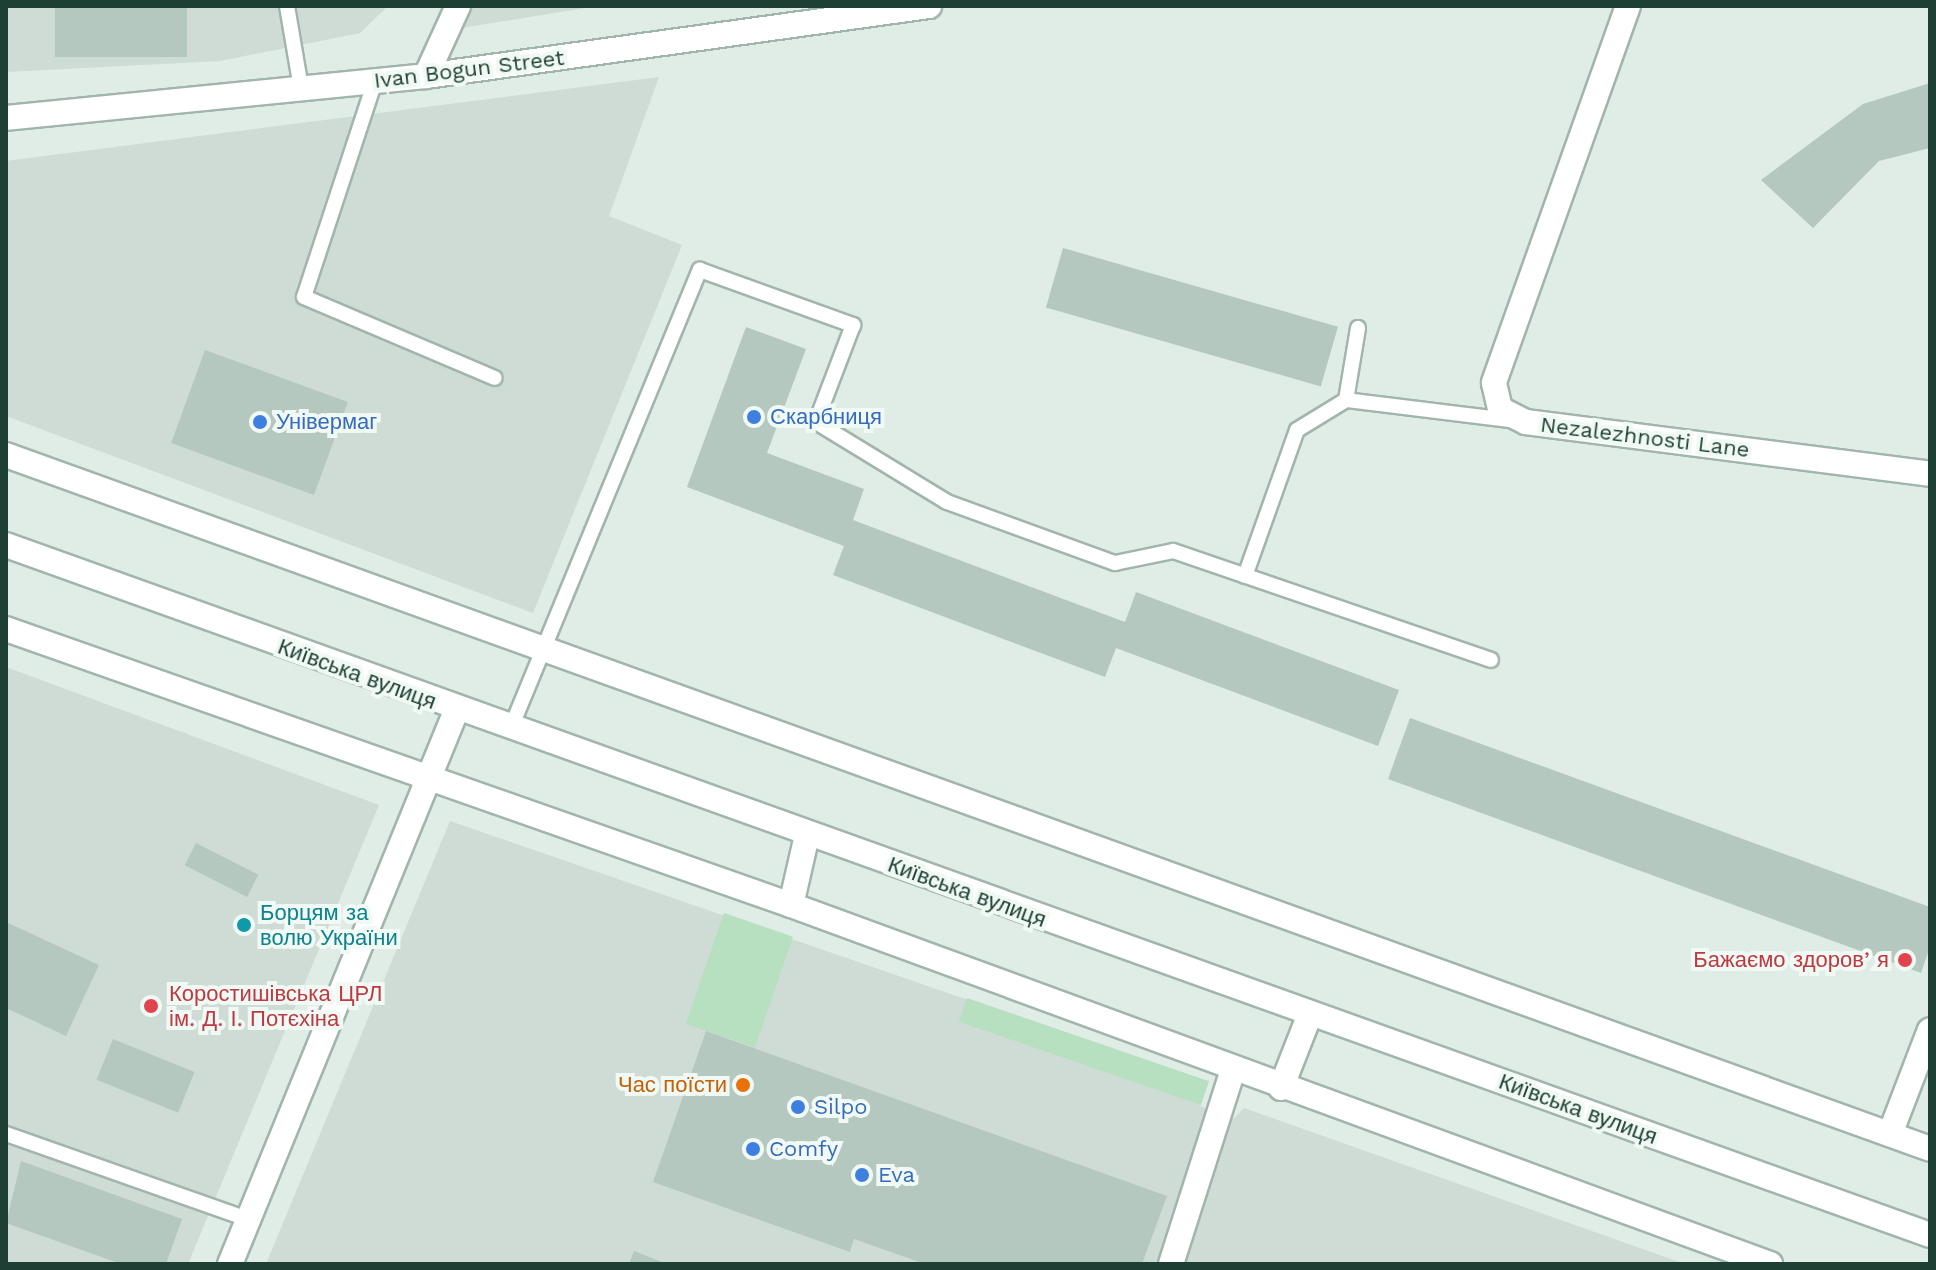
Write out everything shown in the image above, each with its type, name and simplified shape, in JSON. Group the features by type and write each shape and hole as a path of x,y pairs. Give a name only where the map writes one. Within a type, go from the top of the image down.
{"street":[{"path":"426,76 458,6"},
{"name":"Ivan Bogun Street","path":"6,118 426,76 929,6"},
{"name":"Nezalezhnosti Lane","path":"1628,6 1494,383 1500,409 1526,422 1930,474"},
{"path":"6,455 1930,1149"},
{"name":"Київська вулиця","path":"6,545 456,711 1930,1235"},
{"path":"6,629 791,905 1281,1088 1770,1264"},
{"path":"230,1264 456,711"},
{"path":"791,905 807,835"},
{"path":"1281,1088 1310,1014"},
{"path":"1890,1134 1930,1030"},
{"path":"1171,1264 1233,1070"}],"lane":[{"path":"287,6 301,88"},
{"path":"375,81 304,297 495,378"},
{"path":"510,730 700,270 853,325 816,422 947,502 1115,563 1173,551 1491,660"},
{"path":"1346,400 1358,328"},
{"path":"1245,576 1297,430 1346,400 1526,422"},
{"path":"6,1134 248,1219"}],"shaded area":[{"path":"6,6 388,6 360,33 220,61 6,72"},
{"path":"466,6 598,6 455,29"},
{"path":"659,77 609,216 682,245 533,613 6,416 6,161"},
{"name":"Коростишівська ЦРЛ ім. Д. І. Потєхіна","path":"6,667 379,805 188,1264 6,1264"},
{"path":"450,821 1208,1083 1200,1106 1233,1119 1244,1108 1685,1264 266,1264"}],"green space":[{"path":"724,913 793,937 755,1047 686,1024"},
{"path":"967,998 1209,1081 1201,1105 959,1022"}],"building":[{"path":"55,6 187,6 187,57 55,57"},
{"path":"1930,83 1930,148 1879,161 1813,228 1761,180 1863,104"},
{"path":"1063,248 1338,327 1321,386 1046,308"},
{"path":"746,327 806,349 767,453 864,489 853,520 1125,622 1136,592 1399,690 1378,746 1116,648 1105,677 833,575 844,546 687,487"},
{"name":"Універмаг","path":"205,350 348,402 314,495 171,443"},
{"path":"1410,718 1930,907 1930,947 1921,973 1388,779"},
{"path":"196,843 258,875 247,897 185,865"},
{"path":"6,922 99,965 66,1036 6,1008"},
{"name":"Silpo","path":"706,1031 1167,1196 1142,1264 925,1264 854,1239 850,1252 653,1182"},
{"path":"113,1039 195,1072 178,1113 97,1080"},
{"path":"21,1161 182,1219 166,1264 121,1264 6,1223"},
{"path":"634,1251 667,1264 629,1264"}],"place":[{"name":"Скарбниця","path":"754,417"},
{"name":"Універмаг","path":"260,422"},
{"name":"Борцям за волю України","path":"244,925"},
{"name":"Бажаємо здоровʼя","path":"1905,960"},
{"name":"Коростишівська ЦРЛ ім. Д. І. Потєхіна","path":"151,1006"},
{"name":"Час поїсти","path":"743,1085"},
{"name":"Silpo","path":"798,1107"},
{"name":"Comfy","path":"753,1149"},
{"name":"Eva","path":"862,1175"}]}
